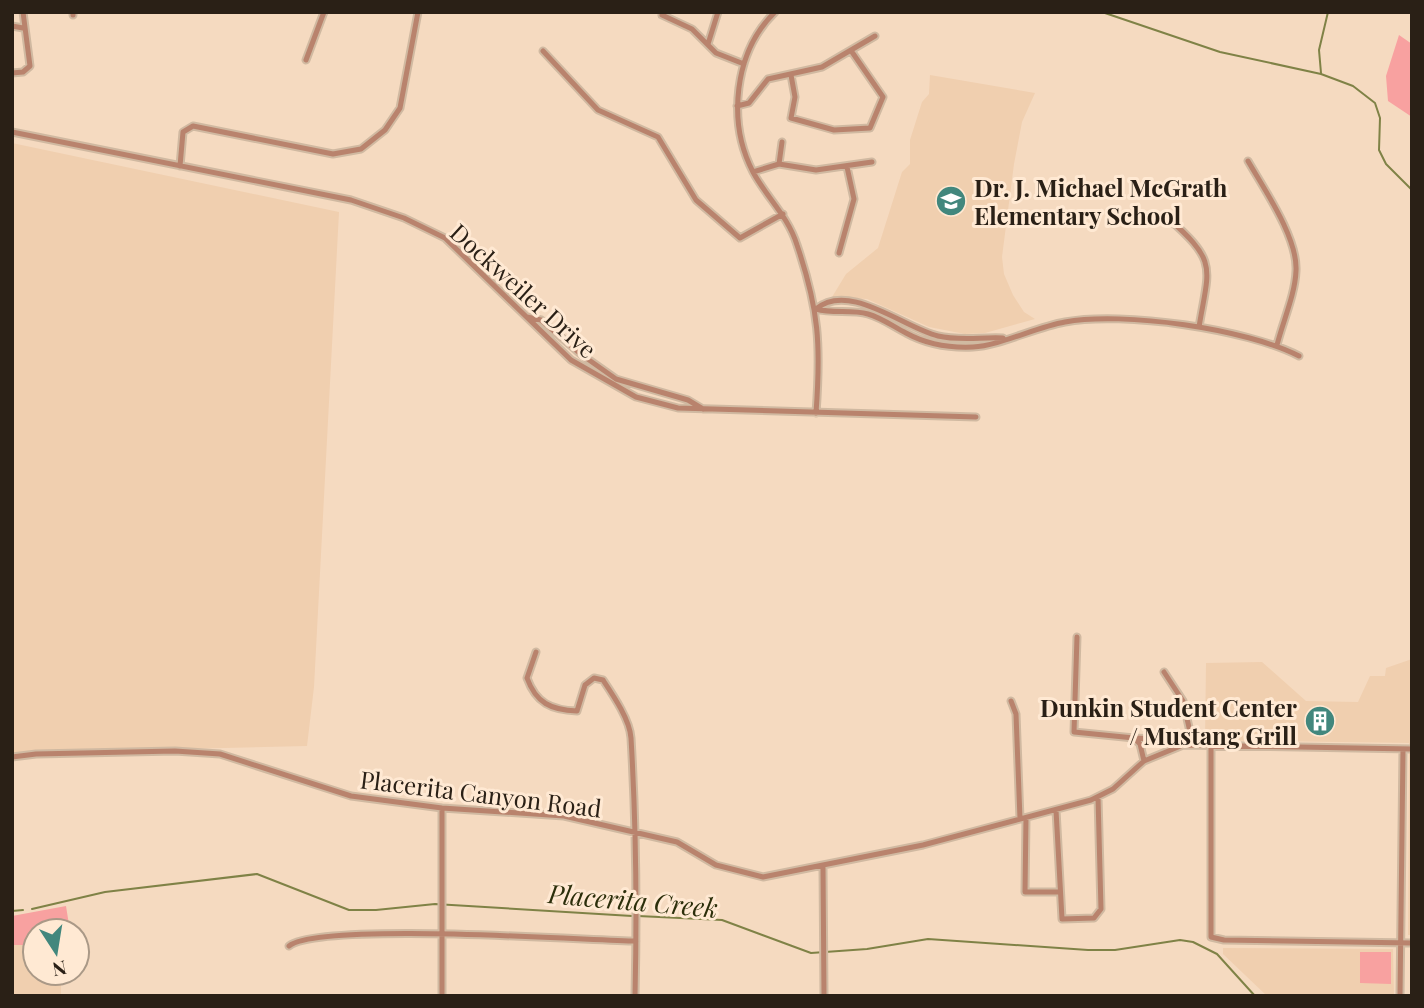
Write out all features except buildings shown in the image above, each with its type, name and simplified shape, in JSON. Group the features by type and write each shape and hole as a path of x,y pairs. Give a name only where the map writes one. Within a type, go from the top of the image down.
{"street":[{"path":"12,73 23,72 30,66 23,12"},
{"path":"306,60 324,12"},
{"path":"180,166 183,132 193,126 333,154 361,149 385,130 400,107 418,12"},
{"path":"708,44 718,12"},
{"path":"775,12 760,31 744,64 737,106 741,137 753,172 783,214 797,243 816,309 820,362 816,413"},
{"path":"662,13 692,29 716,53 744,64"},
{"path":"12,26 23,28"},
{"path":"737,106 749,103 768,79 822,67 852,52 875,36"},
{"path":"543,51 598,110 658,137 696,200 740,238 783,214"},
{"path":"791,75 795,97 791,118 834,130 870,128 883,97 852,52"},
{"name":"Dockweiler Drive","path":"12,132 351,200 404,218 445,238 566,357 608,384 654,403 703,409 975,417"},
{"path":"779,164 782,142"},
{"path":"1248,161 1287,234 1295,256 1295,282 1277,345"},
{"path":"753,172 779,164 816,170 872,162"},
{"path":"839,253 854,199 847,167"},
{"path":"1169,219 1198,244 1208,265 1199,327"},
{"path":"816,309 873,316 918,338 946,346 992,345 1005,338 1066,321 1092,318 1199,327 1277,345 1299,356"},
{"path":"527,317 541,320 582,355 616,379 688,400 703,409"},
{"path":"1077,637 1074,733 1176,740 1183,745"},
{"path":"536,652 527,678 533,693 548,706 577,711 585,685 594,678 603,680 631,737 635,832 635,996"},
{"path":"1164,672 1183,701 1193,745"},
{"path":"1011,701 1023,818 1025,892 1060,892"},
{"path":"1134,738 1140,744 1144,761"},
{"name":"Placerita Canyon Road","path":"12,757 36,754 198,751 220,754 338,793 442,808 564,816 635,832 677,842 716,865 763,877 823,867 1056,810 1098,797 1114,789 1144,761 1183,745 1412,749"},
{"path":"1211,746 1211,937 1412,943"},
{"path":"1400,996 1403,749"},
{"path":"1056,810 1062,919 1094,918 1101,912 1102,858 1098,797"},
{"path":"442,808 442,996"},
{"path":"823,867 824,996"},
{"path":"289,946 319,935 442,934 636,941"}],"shaded area":[{"path":"1399,35 1412,44 1412,117 1388,101 1386,76"},
{"name":"Dr. J. Michael McGrath Elementary School","path":"930,75 1035,93 1022,122 1002,257 1004,274 1013,295 1024,312 1035,319 985,333 965,334 929,327 867,299 832,297 846,274 878,248 902,172 910,164 910,140 922,102 929,94"},
{"path":"12,143 339,212 314,687 307,746 12,753"},
{"path":"1412,659 1412,935 1408,935 1409,743 1205,740 1206,663 1262,662 1306,701 1358,702 1370,676 1385,676 1386,668"},
{"path":"66,906 68,917 21,917 21,945 12,945 12,916"},
{"path":"12,945 21,945 21,987 61,987 61,996 12,996"},
{"path":"1223,948 1393,949 1394,996 1267,996 1223,954"},
{"path":"1360,952 1391,952 1391,984 1360,983"}],"waterway":[{"path":"1102,12 1220,52 1321,74 1353,86 1375,103 1380,118 1379,150 1386,164 1412,190"},
{"path":"1321,73 1319,50 1328,12"},
{"name":"Placerita Creek","path":"32,909 105,892 257,874 349,910 435,904 632,916"},
{"name":"Placerita Creek","path":"12,911 23,910"},
{"name":"Placerita Creek","path":"638,916 722,920 811,953 867,949 928,939 1088,950 1115,950 1180,940 1193,942 1217,954 1255,996"}],"place":[{"name":"Dr. J. Michael McGrath Elementary School","path":"951,201"},
{"name":"Dunkin Student Center / Mustang Grill","path":"1320,721"}]}
